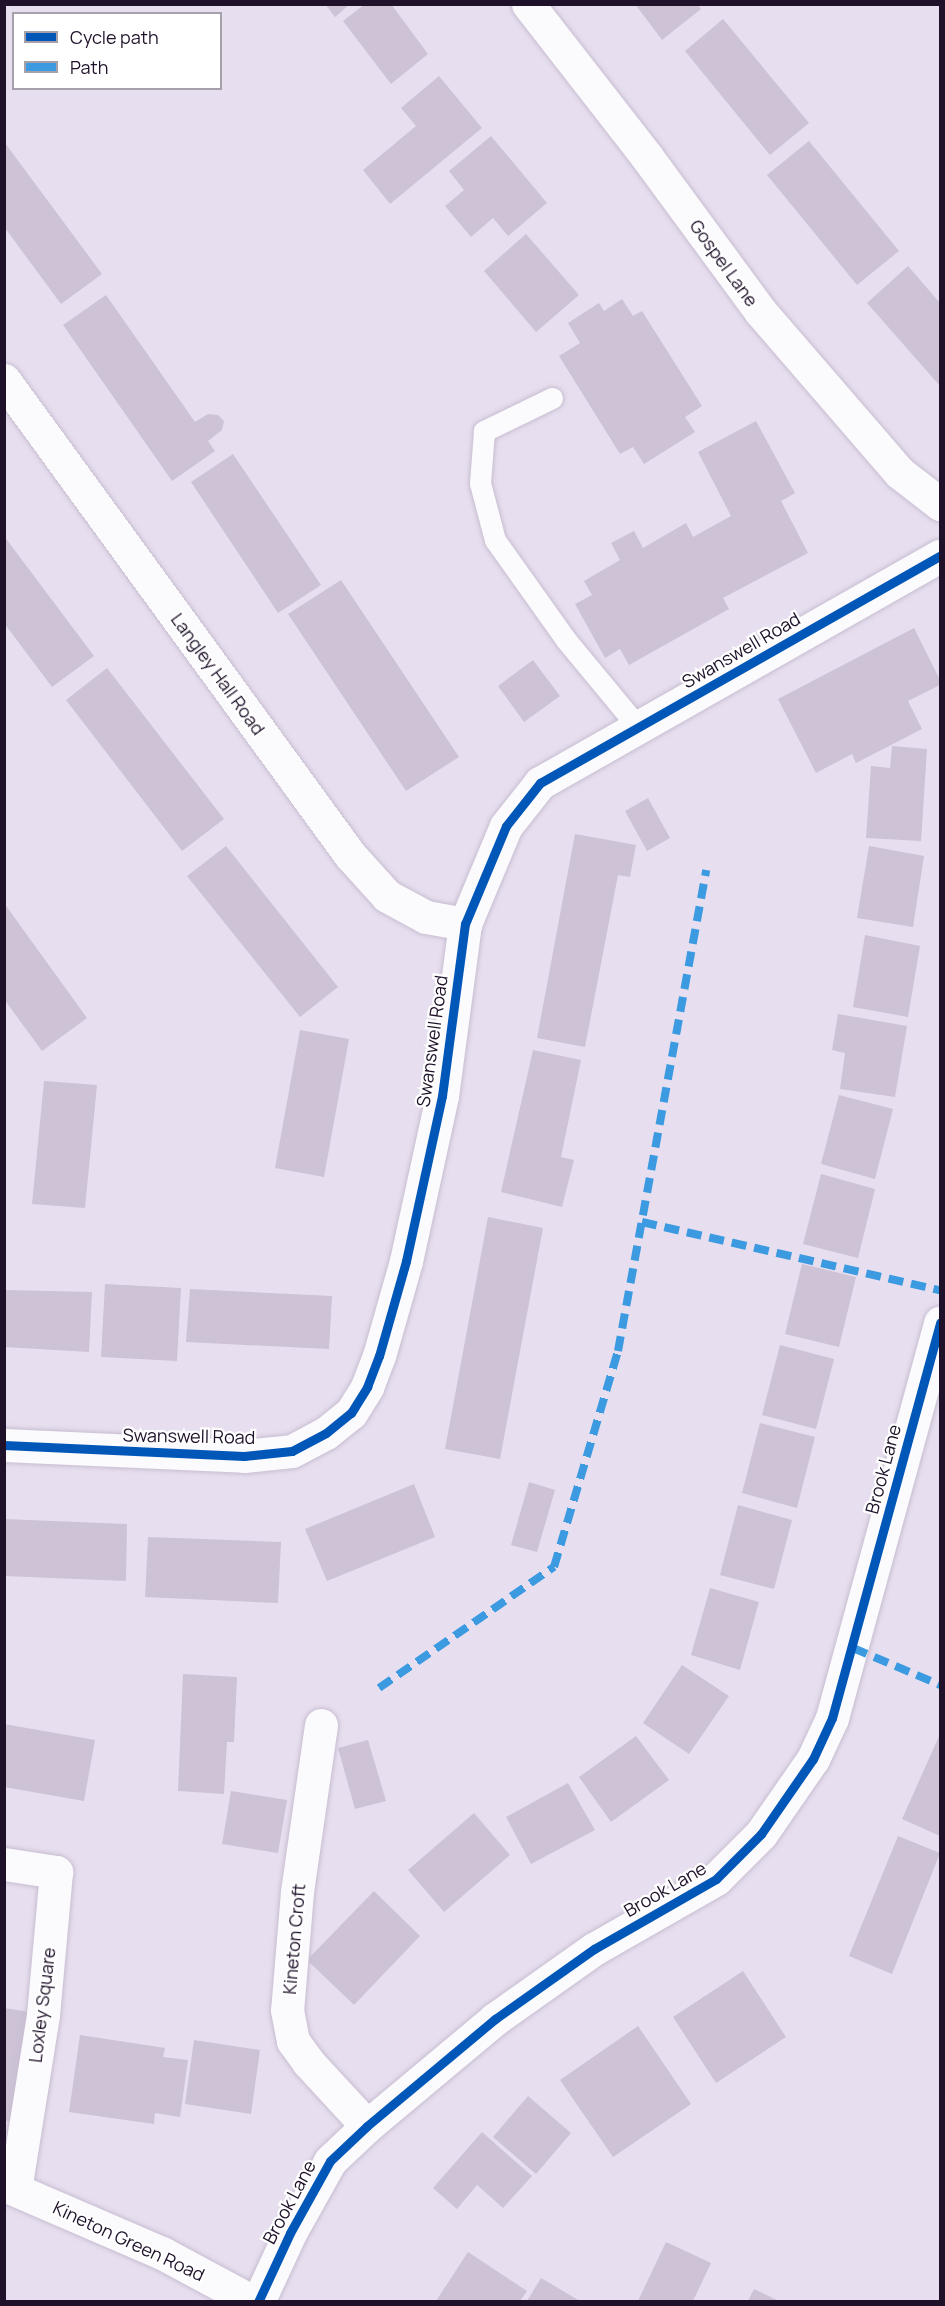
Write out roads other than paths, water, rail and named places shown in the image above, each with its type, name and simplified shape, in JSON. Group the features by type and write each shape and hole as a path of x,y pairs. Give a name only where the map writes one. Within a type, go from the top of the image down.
{"street":[{"name":"Gospel Lane","path":"528,4 647,157 760,311 900,473 940,504"},
{"name":"Langley Hall Road","path":"4,380 350,855 387,896 426,917 465,924"},
{"name":"Swanswell Road","path":"4,1445 244,1456 292,1450 326,1433 351,1413 367,1387 379,1356 406,1261 442,1096 465,924 506,826 540,783 940,556"},
{"name":"Brook Lane","path":"258,2301 290,2233 330,2161 367,2126 495,2019 594,1949 717,1879 761,1834 813,1759 832,1718 940,1322"},
{"name":"Kineton Croft","path":"321,1725 297,1892 287,2010 293,2042 367,2126"},
{"name":"Loxley Square","path":"4,1864 56,1872 43,2015 10,2187"},
{"name":"Kineton Green Road","path":"10,2187 162,2253 253,2301"}],"lane":[{"path":"552,398 484,431 480,483 495,540 566,640 638,727"}]}
